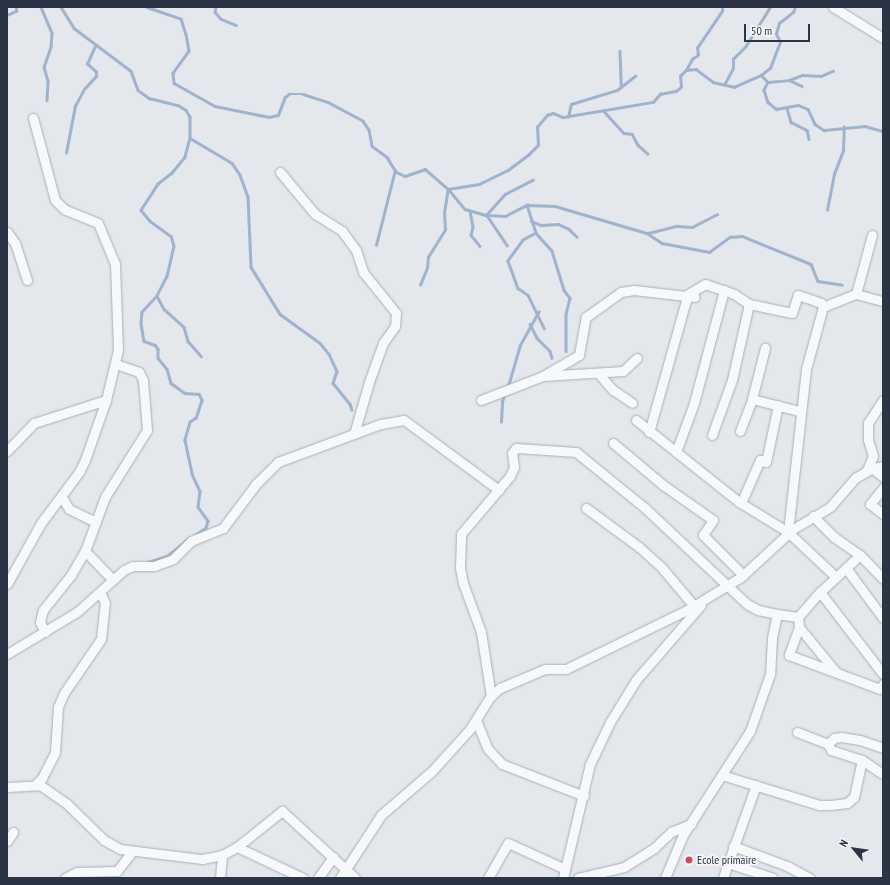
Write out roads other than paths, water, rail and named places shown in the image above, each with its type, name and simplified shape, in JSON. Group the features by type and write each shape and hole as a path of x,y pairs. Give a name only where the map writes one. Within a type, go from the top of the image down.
{"street":[{"path":"833,7 883,38"},
{"path":"7,584 41,523 85,460 106,400 116,364 119,336 115,264 98,223 65,210 55,200 33,118"},
{"path":"280,172 315,214 342,231 356,250 363,272 396,314 395,326 383,343 369,382 354,434"},
{"path":"7,232 15,242 27,280"},
{"path":"856,294 872,236"},
{"path":"649,432 690,296 705,284 724,290 749,304 792,313 798,295 821,303 823,307"},
{"path":"481,400 543,376 580,355 586,317 621,292 640,290 690,296"},
{"path":"676,452 694,403 724,290"},
{"path":"823,307 856,294 883,301"},
{"path":"712,435 732,380 749,304"},
{"path":"788,532 799,411 806,369 823,307"},
{"path":"740,431 752,399 765,348"},
{"path":"543,376 623,371 637,358"},
{"path":"45,632 40,622 43,610 71,575 84,551 105,497 147,430 143,380 139,372 116,364"},
{"path":"598,373 612,390 632,403"},
{"path":"752,399 799,411"},
{"path":"7,452 34,423 106,400"},
{"path":"870,469 873,456 868,440 868,424 883,400"},
{"path":"741,503 760,460 766,462 778,405"},
{"path":"7,654 77,612 100,592 112,579 133,566 154,566 173,559 191,541 223,528 256,484 278,462 381,424 404,420 499,490"},
{"path":"636,420 649,432 741,503 788,532 836,577"},
{"path":"614,443 663,485 713,520 703,535 743,575"},
{"path":"491,696 481,632 465,593 461,572 461,534 499,490 514,466 512,452 516,448 576,452 645,508 748,604 758,610 798,618"},
{"path":"342,874 381,815 432,771 476,720 491,696 500,688 545,669 566,669 694,606 743,575 788,532 830,507 855,478 870,469 883,466"},
{"path":"870,469 883,477"},
{"path":"883,488 870,504 883,514"},
{"path":"61,496 69,509 96,522"},
{"path":"586,508 639,547 662,568 694,606"},
{"path":"813,516 834,537 860,554 883,579"},
{"path":"84,551 112,579"},
{"path":"860,554 820,592 798,618 799,627 789,655 880,689 883,684"},
{"path":"846,568 883,618"},
{"path":"36,784 42,778 55,752 58,707 64,693 101,639 105,603 100,592"},
{"path":"820,592 883,674"},
{"path":"488,878 508,843 564,874 584,796 590,764 626,695 707,598"},
{"path":"665,878 678,847 691,824 746,738 770,674 772,638 777,614"},
{"path":"799,627 835,672"},
{"path":"476,720 488,749 502,764 584,796"},
{"path":"797,732 828,744 831,750 862,760 883,774"},
{"path":"828,744 834,738 841,737 860,740 883,748"},
{"path":"722,775 819,805 847,803 854,797 862,760"},
{"path":"7,787 36,784 67,804 104,840 120,849 132,852 202,859 222,855 237,846 282,811 333,858 342,874 356,878"},
{"path":"723,878 733,846 756,785"},
{"path":"578,878 624,867 654,848 671,832 691,824"},
{"path":"7,841 13,832"},
{"path":"237,846 303,878"},
{"path":"733,846 787,866 810,878"},
{"path":"65,878 77,872 117,871 132,852"},
{"path":"220,878 222,855"},
{"path":"318,878 333,858"},
{"path":"728,863 774,878"}],"waterway":[{"path":"7,15 16,11 16,7"},
{"path":"41,7 52,33 51,47 44,67 48,81 47,100"},
{"path":"61,7 74,28 131,71 138,90 149,98 178,105 186,110 190,117 190,138 185,157 172,173 158,184 141,210 150,221 171,236 174,246 167,276 157,296 142,312 141,323 144,341 155,345 158,349 158,358 167,369 171,383 185,393 199,394 202,400 196,418 190,422 185,440 192,474 200,491 198,507 208,521 206,528 196,535"},
{"path":"147,7 181,19 186,34 189,51 173,73 174,83 215,106 269,117 278,115 285,97 289,94 303,94 328,102 363,121 369,130 372,146 387,157 396,172 405,176 425,169 448,189 479,184 508,170 538,145 537,127 547,115 553,113 563,117 653,102 660,94 676,91 681,87 680,76 686,70 696,69 713,82 734,87 761,75 768,82 764,90 768,102 776,109 798,105 808,109 815,124 824,130 865,126 883,131"},
{"path":"216,7 215,12 221,19 236,25"},
{"path":"686,70 692,59 698,55 697,48 722,11 722,7"},
{"path":"724,85 733,68 733,59 745,47 770,7"},
{"path":"761,75 770,68 780,42 776,34 779,23 793,12 795,7"},
{"path":"66,153 75,106 84,89 96,76 96,72 87,64 95,46"},
{"path":"620,51 621,86"},
{"path":"789,80 802,75 821,76 833,71"},
{"path":"568,117 571,104 617,90 635,76"},
{"path":"768,82 789,80 802,86"},
{"path":"787,108 791,122 807,130 809,139"},
{"path":"603,110 624,133 632,134 638,145 648,154"},
{"path":"827,210 834,174 843,150 844,127"},
{"path":"190,138 232,163 240,175 248,197 251,267 280,314 320,343 329,354 337,371 333,383 350,404 352,410"},
{"path":"376,245 395,170"},
{"path":"507,246 486,215 505,194 533,180"},
{"path":"420,285 427,268 428,257 445,230 444,213 448,189"},
{"path":"449,190 465,209 486,215 505,216 527,205 555,206 647,233 662,243 709,252 730,237 742,236 811,264 818,281 842,285"},
{"path":"527,205 536,233 523,240 508,261 518,288 528,295 544,328"},
{"path":"470,211 473,227 471,235 480,246"},
{"path":"648,233 677,226 692,227 717,214"},
{"path":"531,221 541,225 558,224 569,229 577,237"},
{"path":"536,233 552,251 564,290 570,298 566,314 566,351"},
{"path":"157,296 164,309 184,327 188,341 201,356"},
{"path":"508,386 520,345 538,312"},
{"path":"530,324 537,338 550,351 552,358"},
{"path":"501,422 502,401 505,393"},
{"path":"148,562 167,556 187,540"}],"place":[{"name":"Ecole primaire","path":"689,860"}]}
